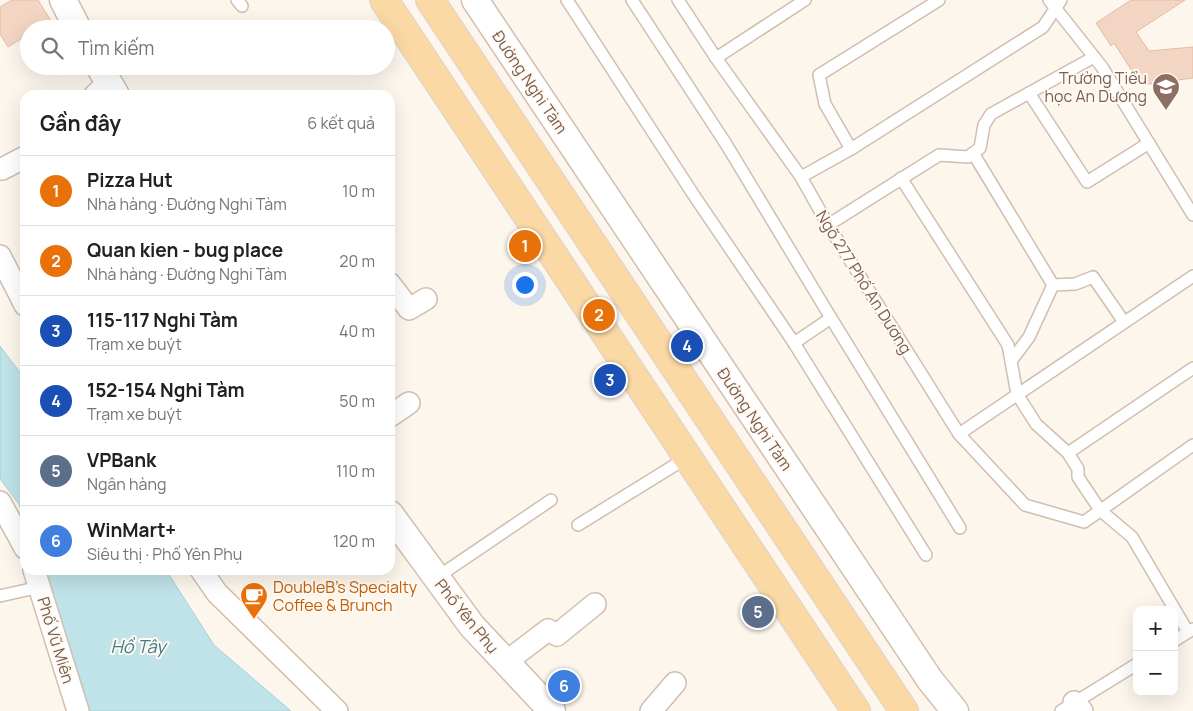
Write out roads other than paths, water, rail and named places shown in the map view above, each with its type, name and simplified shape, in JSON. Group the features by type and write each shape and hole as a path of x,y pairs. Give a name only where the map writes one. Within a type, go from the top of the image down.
{"main road":[{"path":"384,0 856,711"},
{"path":"430,0 904,711"}],"street":[{"path":"63,0 73,20"},
{"name":"Đường Nghi Tàm","path":"475,0 930,680 955,711"},
{"path":"2,169 20,159"},
{"path":"0,256 20,295"},
{"path":"395,291 409,310 426,299"},
{"path":"395,413 409,404"},
{"path":"0,502 20,539"},
{"name":"Phố Yên Phụ","path":"395,521 472,626 552,711"},
{"path":"204,575 217,593 337,711"},
{"name":"Phố Vũ Miên","path":"37,578 77,711"},
{"path":"506,662 548,630 557,636 595,604"},
{"path":"651,711 675,683"}],"lane":[{"path":"567,0 693,194 794,343 926,555"},
{"path":"632,0 726,144 960,528"},
{"name":"Ngõ 277 Phố An Dương","path":"678,0 716,58 801,177 828,225 958,434 1025,505 1084,522 1100,510"},
{"path":"851,149 825,104 820,75 939,0"},
{"path":"716,58 797,2"},
{"path":"801,177 851,149 1043,27 1056,3 1094,57 1193,215"},
{"path":"828,225 939,155 968,157 980,148 984,125 991,114 1094,57"},
{"path":"1029,93 1087,182 1149,143"},
{"path":"973,153 1053,285"},
{"path":"901,178 1008,345 1017,394 1036,424 1068,453 1078,469 1078,477 1100,510 1132,538 1191,631 1178,639"},
{"path":"958,434 1193,276"},
{"path":"1053,285 1075,284 1093,277 1124,322"},
{"path":"1011,360 1029,337 1053,285"},
{"path":"794,343 831,318"},
{"path":"1068,453 1193,368"},
{"path":"1100,510 1193,445"},
{"path":"578,524 688,457"},
{"path":"436,578 550,500"},
{"path":"0,596 37,578"},
{"path":"1072,708 1133,667"}],"water":[{"path":"0,346 20,372 20,507 0,479"},
{"name":"Hồ Tây","path":"45,575 169,575 214,645 291,711 90,711"}],"place":[{"name":"Trường Tiểu học An Dương","path":"1166,111"},
{"name":"Pizza Hut","path":"525,246"},
{"name":"Quan kien - bug place","path":"599,315"},
{"name":"152-154 Nghi Tàm","path":"687,346"},
{"name":"115-117 Nghi Tàm","path":"610,380"},
{"name":"VPBank","path":"758,612"},
{"name":"DoubleB’s Specialty Coffee & Brunch","path":"254,620"},
{"name":"WinMart+","path":"564,686"}]}
